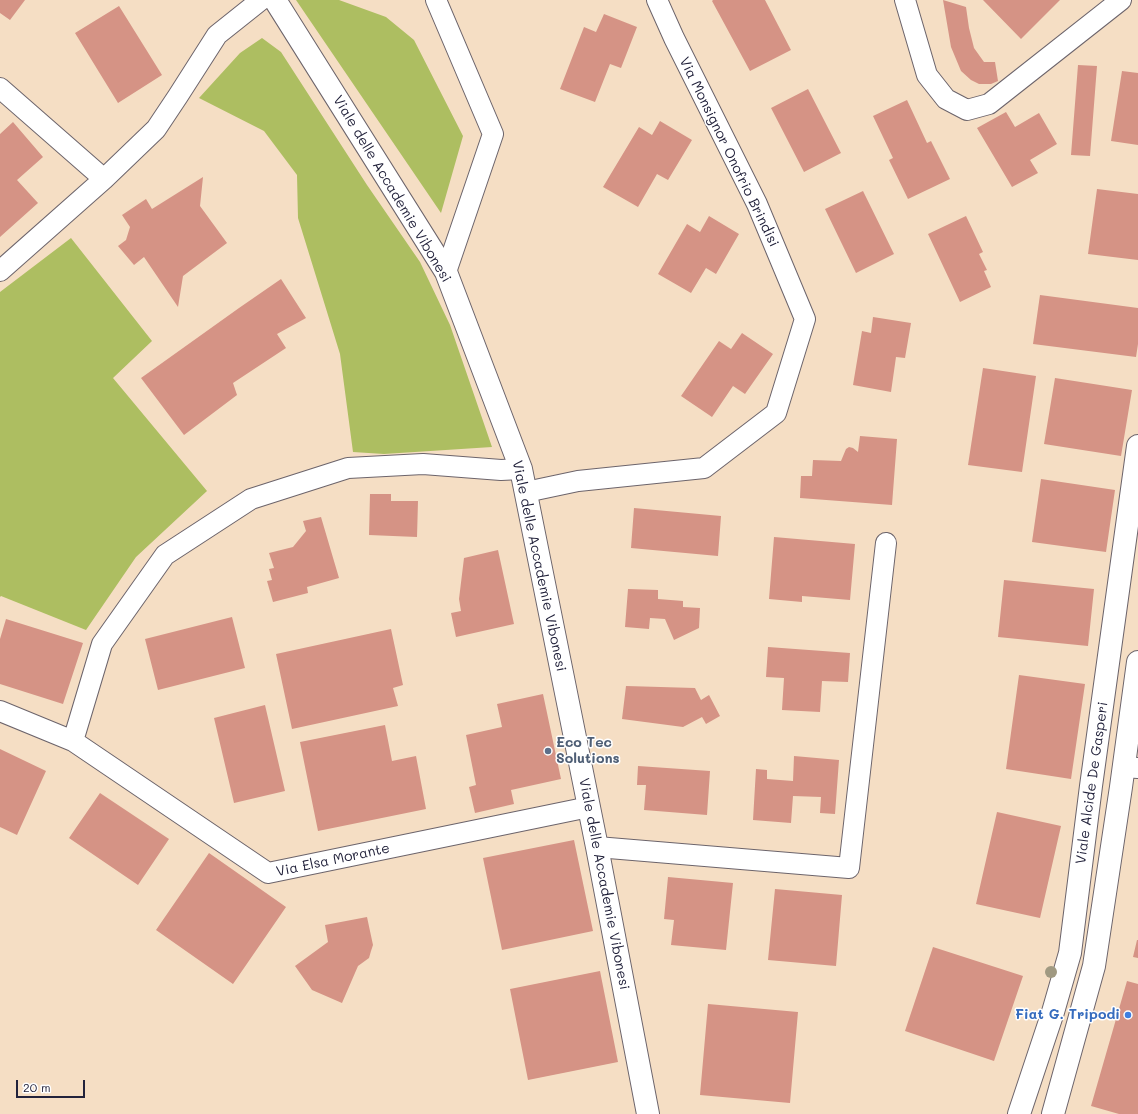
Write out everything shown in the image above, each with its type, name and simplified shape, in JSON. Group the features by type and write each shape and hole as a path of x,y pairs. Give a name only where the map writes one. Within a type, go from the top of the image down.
{"street":[{"path":"0,271 104,179 156,129 217,35 261,0"},
{"name":"Viale delle Accademie Vibonesi","path":"275,0 446,272 521,469 597,847 648,1114"},
{"path":"436,0 493,134 446,272"},
{"name":"Via Monsignor Onofrio Brindisi","path":"526,492 578,481 704,468 776,413 805,319 757,204 674,38 658,0"},
{"path":"904,0 927,75 946,99 967,110 989,104 1121,0"},
{"path":"0,88 104,179"},
{"name":"Viale Alcide De Gasperi","path":"1019,1114 1053,1012 1070,953 1091,786 1138,446"},
{"path":"73,741 102,644 165,555 251,499 348,468 423,464 501,470 521,469"},
{"path":"597,847 849,868 886,543"},
{"name":"Viale Alcide De Gasperi","path":"1053,1114 1094,966 1131,768 1138,662"},
{"name":"Via Elsa Morante","path":"0,711 73,741 268,873 589,807"}],"green space":[{"path":"296,0 339,0 386,17 414,40 463,136 441,213"},
{"path":"262,38 281,52 367,185 420,262 450,325 492,447 384,454 353,452 340,354 298,218 297,175 264,131 199,98 240,53"},
{"path":"71,238 152,341 113,378 207,491 136,557 86,630 1,596 0,597 0,292"}],"building":[{"path":"0,0 25,0 10,20 0,13"},
{"path":"765,0 791,50 750,71 712,1"},
{"path":"943,0 966,7 974,48 984,62 995,62 998,81 991,84 979,84 971,80 961,71 951,47"},
{"path":"983,0 1060,0 1021,39"},
{"path":"119,6 162,75 118,103 75,33"},
{"path":"604,14 637,27 621,68 610,64 595,102 560,89 584,27 596,32"},
{"path":"1078,65 1097,66 1090,156 1071,155"},
{"path":"1122,71 1138,73 1138,145 1111,141"},
{"path":"808,89 841,153 804,172 771,108"},
{"path":"907,100 927,143 931,141 950,179 908,199 889,160 893,158 873,116"},
{"path":"1006,112 1015,127 1039,113 1057,144 1030,160 1038,173 1012,187 977,128"},
{"path":"660,121 692,140 668,180 657,174 638,207 603,187 639,127 652,135"},
{"path":"13,122 43,157 17,180 38,203 0,237 0,134"},
{"path":"203,177 200,206 227,243 183,276 178,307 144,257 134,265 118,246 126,240 130,227 122,215 146,199 152,209"},
{"path":"1097,189 1138,194 1138,260 1088,254"},
{"path":"863,191 894,254 856,273 825,209"},
{"path":"709,216 739,234 716,274 706,268 691,293 658,274 687,224 700,232"},
{"path":"966,216 983,252 979,254 987,270 984,271 991,287 960,302 928,234"},
{"path":"281,279 306,318 277,334 286,348 233,383 237,395 184,435 141,378"},
{"path":"1040,295 1138,308 1138,344 1136,357 1033,344"},
{"path":"873,317 911,323 905,358 896,357 891,392 853,385 862,331 871,333"},
{"path":"742,333 773,354 745,394 733,386 712,417 681,396 719,341 731,349"},
{"path":"983,368 1036,376 1022,472 968,465"},
{"path":"1055,378 1132,390 1121,456 1044,444"},
{"path":"860,436 897,439 892,505 800,498 801,476 812,476 813,460 841,461 846,449 849,447 858,452"},
{"path":"1041,479 1115,490 1106,552 1032,542"},
{"path":"370,494 391,494 391,501 418,501 417,537 369,535"},
{"path":"634,508 721,516 718,556 631,548"},
{"path":"321,517 339,578 307,587 308,593 273,602 267,581 272,580 269,569 274,568 269,553 293,547 306,531 303,521"},
{"path":"774,537 855,544 850,600 802,596 802,602 769,599"},
{"path":"498,550 514,624 456,637 451,613 461,611 459,599 464,558"},
{"path":"1004,580 1094,589 1088,646 998,637"},
{"path":"628,589 658,590 658,599 683,601 683,607 700,608 699,628 674,640 665,619 650,618 649,629 625,627"},
{"path":"232,617 245,668 158,690 145,639"},
{"path":"6,619 83,643 63,704 0,684 0,639"},
{"path":"391,629 403,685 393,688 398,706 292,729 276,654"},
{"path":"768,647 850,653 848,682 822,681 820,712 782,710 784,678 766,677"},
{"path":"1019,675 1085,684 1071,779 1006,769"},
{"path":"626,686 695,688 701,700 709,695 720,716 706,724 702,717 683,727 622,719"},
{"path":"543,694 561,779 511,790 514,804 475,813 469,787 476,785 466,735 502,727 497,704"},
{"path":"265,705 285,791 234,803 214,718"},
{"path":"385,725 392,761 416,756 426,809 318,831 300,742"},
{"path":"0,749 46,771 17,835 0,827"},
{"path":"794,756 839,760 835,814 820,813 821,797 793,796 791,823 753,820 756,769 767,770 767,779 793,781"},
{"path":"638,766 710,771 707,815 644,810 646,785 637,785"},
{"path":"100,793 169,839 138,885 69,838"},
{"path":"997,812 1061,826 1040,918 976,904"},
{"path":"574,840 593,931 502,950 483,858"},
{"path":"209,853 286,907 233,984 156,930"},
{"path":"668,877 733,883 726,950 671,945 674,920 664,919"},
{"path":"775,889 842,895 836,966 768,960"},
{"path":"367,917 373,945 369,958 358,966 342,1003 312,990 295,966 328,942 325,925"},
{"path":"1138,940 1138,958 1133,957"},
{"path":"933,947 1023,976 994,1061 905,1031"},
{"path":"600,971 618,1062 528,1080 510,989"},
{"path":"1127,981 1138,984 1138,1114 1119,1114 1091,1106"},
{"path":"708,1004 798,1012 790,1103 700,1095"}],"place":[{"name":"Eco Tec Solutions","path":"548,751"},
{"name":"Fiat G. Tripodi","path":"1128,1015"}]}
